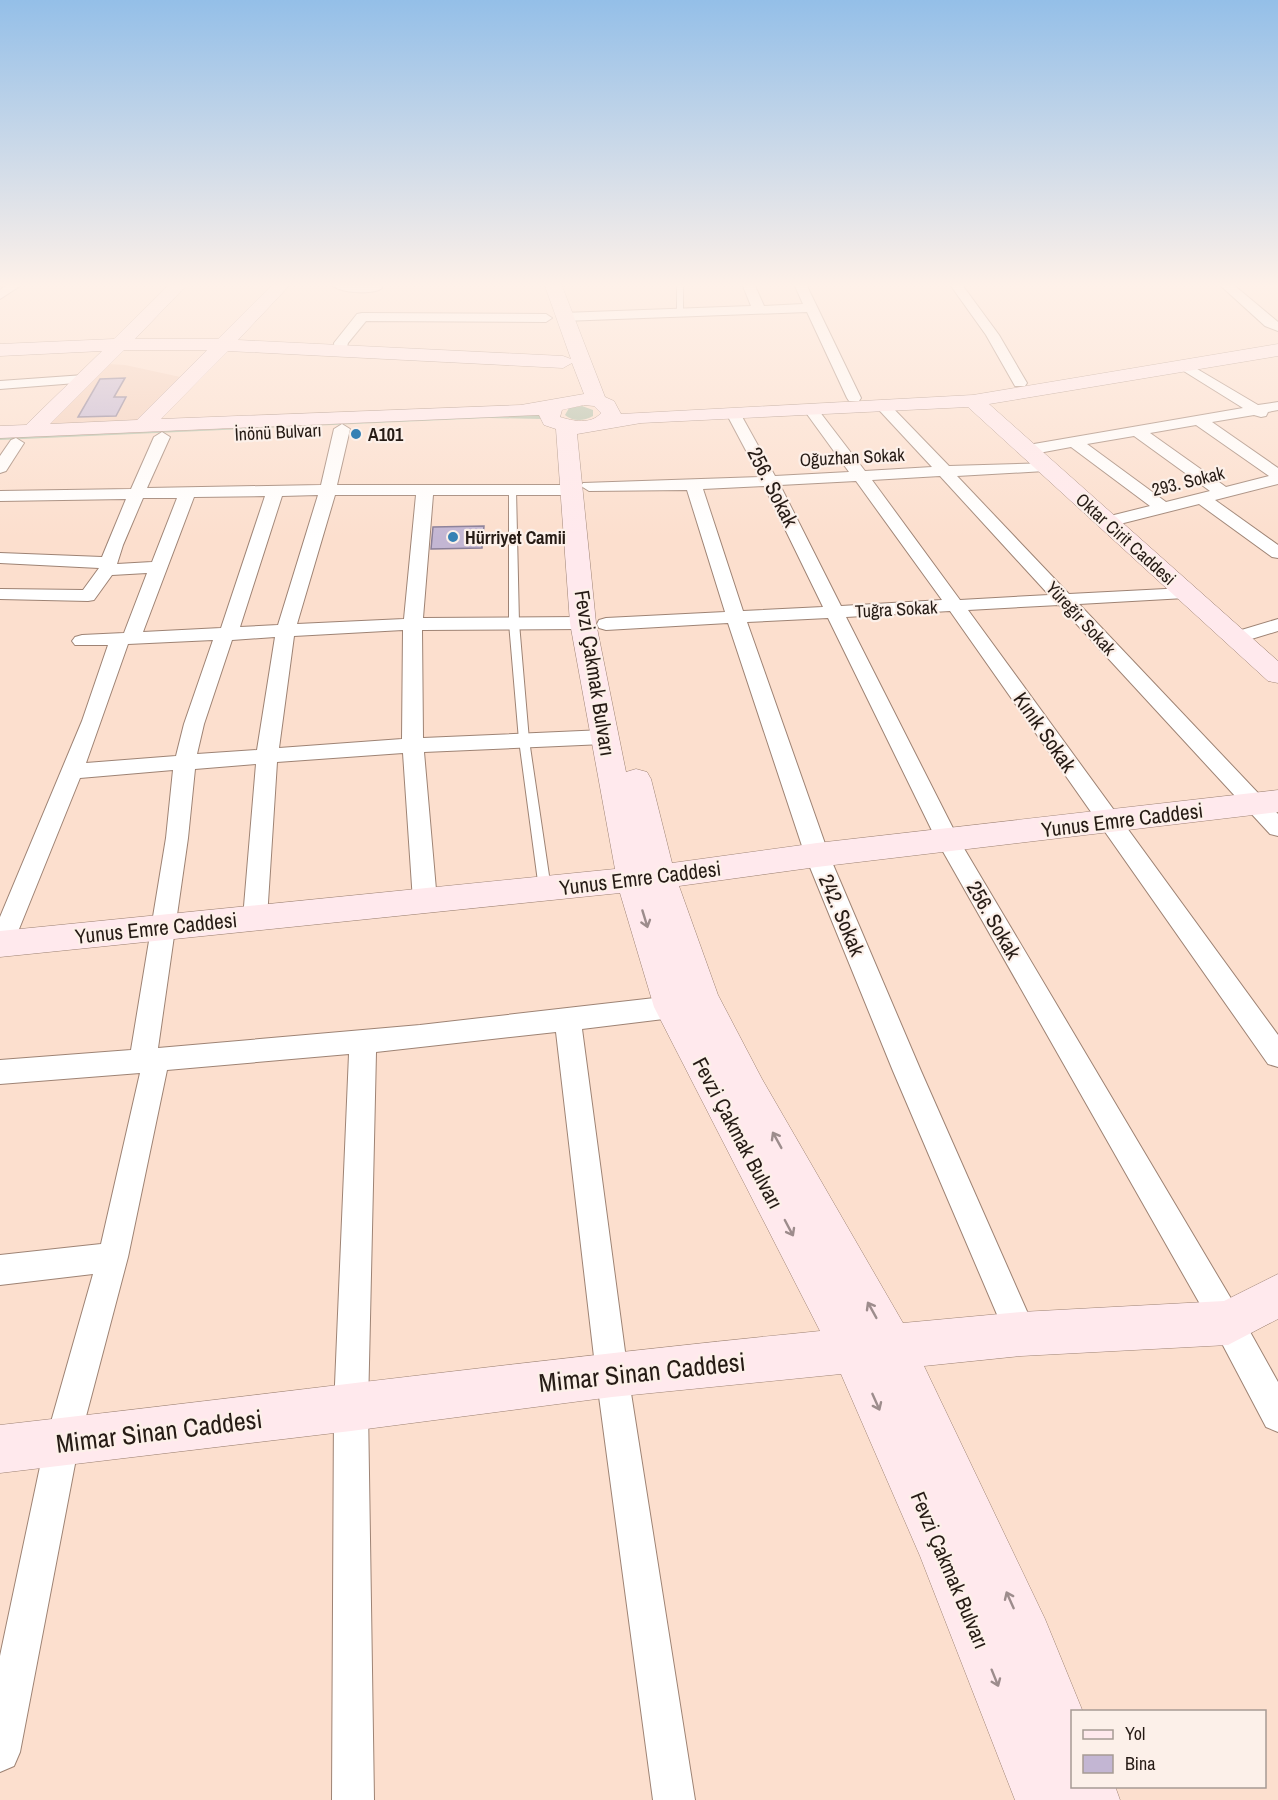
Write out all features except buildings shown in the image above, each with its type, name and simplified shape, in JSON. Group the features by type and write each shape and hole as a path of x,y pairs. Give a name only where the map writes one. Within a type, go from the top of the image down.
{"street":[{"path":"0,468 12,438 94,370"},
{"path":"142,427 200,370"},
{"path":"426,370 576,403"},
{"path":"568,370 576,403"},
{"path":"568,370 576,403"},
{"path":"841,370 854,398"},
{"path":"1012,370 1020,383"},
{"name":"İnönü Bulvarı","path":"12,438 162,437 498,421 576,403 635,407 946,394 1103,370"},
{"name":"İnönü Bulvarı","path":"576,403 641,417 884,407 974,401 1163,370"},
{"path":"1193,370 1278,423"},
{"path":"0,385 84,379"},
{"name":"Oktar Cirit Caddesi","path":"974,401 1278,675"},
{"path":"12,438 142,427 517,411 576,403"},
{"name":"Fevzi Çakmak Bulvarı","path":"576,403 580,488 595,623 604,737 619,802 646,879 872,1348 942,1548 1043,1800"},
{"path":"1028,450 1278,406"},
{"name":"Yüreğir Sokak","path":"884,407 1064,600 1267,803 1278,828"},
{"name":"Kınık Sokak","path":"811,410 955,605 1108,822 1278,1056"},
{"name":"256. Sokak","path":"733,413 770,482 948,841 1228,1323 1278,1414"},
{"path":"1199,420 1278,477"},
{"path":"255,918 267,754 285,632 328,490 342,429"},
{"path":"1137,431 1223,493"},
{"path":"0,594 88,596 108,567 114,545 162,437"},
{"path":"1074,442 1163,508"},
{"name":"Oğuzhan Sokak","path":"0,496 328,490 512,490 694,485 1046,466"},
{"name":"293. Sokak","path":"1108,522 1278,477"},
{"name":"242. Sokak","path":"694,485 736,618 817,855 1021,1334"},
{"path":"425,490 417,552 413,624 413,745 425,901"},
{"path":"0,1752 62,1443 113,1257 150,1060 185,762 194,724 275,491"},
{"path":"1,944 126,639 160,567 187,493"},
{"path":"1202,498 1278,554"},
{"path":"0,558 108,567 160,567"},
{"name":"Tuğra Sokak","path":"82,641 413,624 595,623 736,618 1185,593"},
{"name":"Fevzi Çakmak Bulvarı","path":"595,623 627,743 646,879 672,1007 976,1522 1027,1637 1071,1748"},
{"path":"1235,638 1278,625"},
{"path":"72,771 267,754 604,737"},
{"name":"Yunus Emre Caddesi","path":"1,944 646,879 817,855 1267,803"},
{"path":"0,1072 568,1021 672,1007"},
{"path":"568,1021 612,1374 674,1800"},
{"path":"353,1800 351,1408 363,1040"},
{"path":"0,1270 113,1257"},
{"name":"Mimar Sinan Caddesi","path":"0,1449 351,1408 612,1374 1021,1334 1228,1323 1278,1295"}],"lane":[{"path":"512,490 514,623 524,740 545,889"}],"shaded area":[{"path":"101,370 148,370 185,378 138,422 46,425"}],"green space":[{"path":"582,406 593,410 593,416 579,420 565,415 569,408"},
{"path":"540,412 541,419 489,418 0,440 0,438 316,425"}],"place":[{"name":"A101","path":"356,434"},
{"name":"Hürriyet Camii","path":"453,537"}]}
